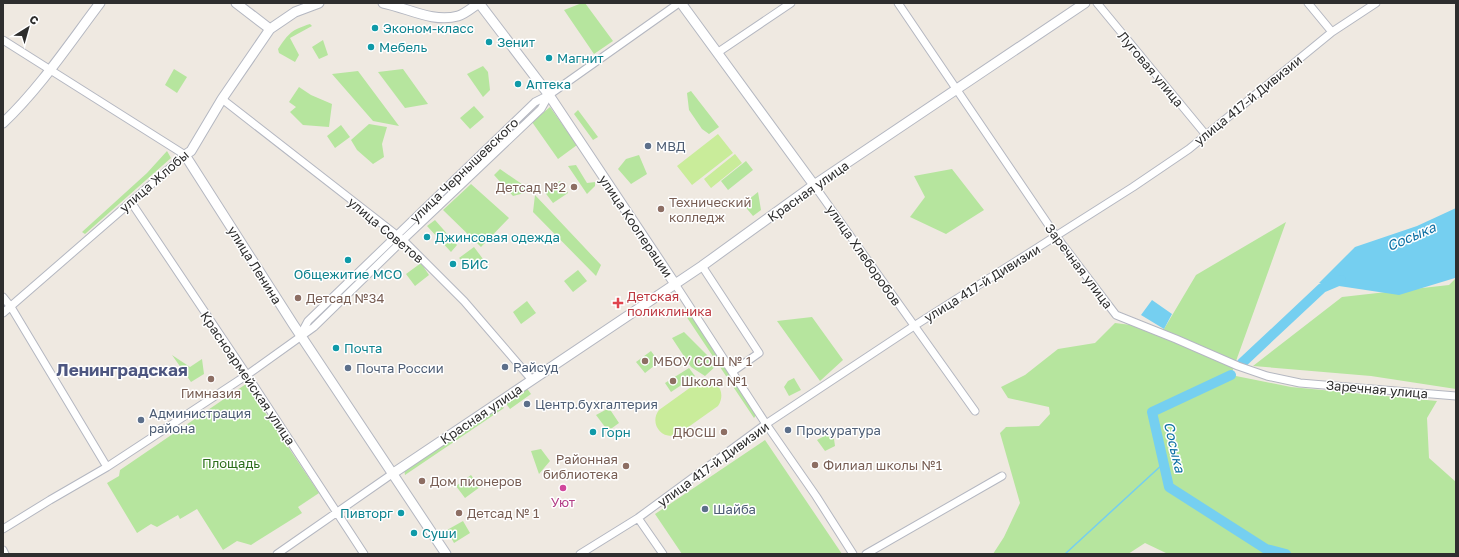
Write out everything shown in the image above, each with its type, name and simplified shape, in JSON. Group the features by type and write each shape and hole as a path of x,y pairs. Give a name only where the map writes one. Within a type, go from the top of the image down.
{"street":[{"path":"3,123 14,113 50,69 100,3"},
{"path":"236,3 270,29"},
{"name":"улица Жлобы","path":"3,313 191,151 222,100 270,29 295,12 319,3"},
{"path":"383,3 433,18 447,18 460,16 479,3"},
{"name":"улица Кооперации","path":"479,3 549,95 853,554"},
{"name":"улица Чернышевского","path":"3,529 107,467 247,375 300,335 308,321 400,238 535,102 549,95 680,3"},
{"name":"улица Хлеборобов","path":"680,3 814,185 975,411"},
{"path":"717,52 791,3"},
{"name":"Заречная улица","path":"898,3 1056,236 1116,315 1238,366 1267,376 1300,383 1456,396"},
{"name":"Красная улица","path":"392,474 702,266 814,185 1085,3"},
{"name":"Луговая улица","path":"1097,3 1206,135"},
{"path":"1308,3 1332,32"},
{"name":"улица 417-й Дивизии","path":"580,554 638,518 766,424 914,326 1133,187 1189,149 1332,32 1376,3"},
{"name":"улица Ленина","path":"3,40 185,155 300,335 446,554"},
{"name":"улица Советов","path":"222,100 400,238 464,301 532,380"},
{"name":"Красноармейская улица","path":"131,202 338,512 364,554"},
{"path":"702,266 759,353 732,372"},
{"path":"3,297 11,307 107,467"},
{"path":"277,554 392,474"},
{"path":"866,554 1002,476"},
{"path":"638,518 663,554"},
{"path":"3,550 5,554"}],"green space":[{"path":"585,3 613,41 594,54 564,10"},
{"path":"310,24 312,26 290,38 299,55 295,62 279,53 278,49 291,33"},
{"path":"323,40 328,55 319,59 312,47"},
{"path":"483,66 488,72 490,90 483,97 467,74"},
{"path":"174,69 187,77 177,93 165,85"},
{"path":"403,69 428,104 405,108 378,72"},
{"path":"358,71 399,126 373,121 332,74"},
{"path":"299,87 311,95 332,104 329,127 303,125 290,112 296,107 289,102"},
{"path":"691,91 719,127 709,134 702,129 689,110 687,93"},
{"path":"474,106 484,117 470,129 460,118"},
{"path":"550,107 577,145 558,159 532,122"},
{"path":"578,110 598,137 593,140 574,114"},
{"path":"369,124 387,127 382,144 384,157 373,164 357,150 351,140"},
{"path":"341,125 350,137 335,148 327,136"},
{"path":"718,134 733,153 692,185 677,166"},
{"path":"167,151 171,158 85,234 82,232 147,173"},
{"path":"735,154 742,163 711,188 704,179"},
{"path":"639,155 647,174 631,184 618,169 626,159"},
{"path":"746,161 753,170 728,190 721,181"},
{"path":"576,165 587,183 595,182 595,186 587,194 568,166"},
{"path":"500,169 532,191 513,196 494,175"},
{"path":"952,169 984,210 946,234 910,217 925,197 914,176"},
{"path":"560,181 568,193 553,203 544,191"},
{"path":"471,184 509,218 481,247 443,210"},
{"path":"758,192 761,210 753,216 743,204"},
{"path":"535,195 601,265 596,276 533,212"},
{"path":"435,220 457,245 451,252 427,226"},
{"path":"1286,222 1231,375 1291,387 1437,401 1427,418 1429,458 1456,482 1456,554 1168,554 1145,543 1128,554 993,554 1004,537 1020,503 1000,433 1006,427 1039,426 1050,414 1049,407 1008,398 1001,387 1025,375 1058,349 1095,343 1115,323 1164,329 1196,275"},
{"path":"474,247 483,259 473,270 459,258"},
{"path":"421,263 429,275 415,286 406,274"},
{"path":"578,270 587,281 573,292 564,281"},
{"path":"1456,278 1456,389 1371,376 1253,366 1342,297 1449,285"},
{"path":"527,301 536,313 521,324 513,312"},
{"path":"687,308 757,414 754,418 682,310"},
{"path":"812,317 843,360 820,381 777,321"},
{"path":"684,332 717,365 705,376 691,367 672,338"},
{"path":"651,351 659,362 645,373 636,362"},
{"path":"172,355 190,367 202,359 204,374 191,382"},
{"path":"689,368 695,376 671,392 665,383"},
{"path":"794,378 801,390 789,396 784,387 788,381"},
{"path":"705,379 714,382 720,388 721,397 718,406 677,435 671,436 662,433 658,429 655,420 659,410 698,382"},
{"name":"Площадь","path":"246,384 319,493 298,507 302,513 251,545 237,541 223,550 197,509 180,519 178,515 157,527 151,524 137,533 107,483 119,476 120,470"},
{"path":"526,387 531,394 510,409 504,401"},
{"path":"501,404 504,408 405,475 404,469"},
{"path":"609,408 619,423 608,431 596,415"},
{"path":"828,434 834,439 835,446 825,451 817,440"},
{"path":"765,440 842,554 682,554 655,514"},
{"path":"541,449 550,461 539,474 531,451"},
{"path":"471,475 480,487 465,498 456,486"},
{"path":"463,521 470,533 454,543 447,530"}],"water":[{"path":"1456,208 1455,278 1399,295 1319,283 1355,247 1417,226"},
{"path":"1152,300 1172,314 1164,329 1141,315"}],"waterway":[{"name":"Сосыка","path":"1242,363 1322,288 1341,280"},
{"name":"Сосыка","path":"1231,375 1152,412 1169,487 1266,549 1286,554"},
{"path":"1065,554 1164,463"}],"place":[{"name":"Эконом-класс","path":"375,28"},
{"name":"Зенит","path":"489,42"},
{"name":"Мебель","path":"371,47"},
{"name":"Магнит","path":"549,58"},
{"name":"Аптека","path":"518,84"},
{"name":"МВД","path":"648,146"},
{"name":"Детсад №2","path":"574,187"},
{"name":"Технический колледж","path":"661,209"},
{"name":"Джинсовая одежда","path":"427,237"},
{"name":"Общежитие МСО","path":"348,260"},
{"name":"БИС","path":"453,264"},
{"name":"Детсад №34","path":"298,298"},
{"name":"Детская поликлиника","path":"618,303"},
{"name":"Почта","path":"336,348"},
{"name":"МБОУ СОШ № 1","path":"645,361"},
{"name":"Райсуд","path":"505,367"},
{"name":"Почта России","path":"348,368"},
{"name":"Гимназия","path":"211,379"},
{"name":"Школа №1","path":"673,381"},
{"name":"Центр.бухгалтерия","path":"527,404"},
{"name":"Администрация района","path":"141,420"},
{"name":"Прокуратура","path":"788,430"},
{"name":"Горн","path":"593,432"},
{"name":"ДЮСШ","path":"724,432"},
{"name":"Филиал школы №1","path":"815,465"},
{"name":"Районная библиотека","path":"626,466"},
{"name":"Дом пионеров","path":"422,481"},
{"name":"Уют","path":"563,488"},
{"name":"Шайба","path":"705,509"},
{"name":"Пивторг","path":"401,513"},
{"name":"Детсад № 1","path":"459,513"},
{"name":"Суши","path":"414,533"}],"district":[{"name":"Ленинградская","path":"122,369"}]}
